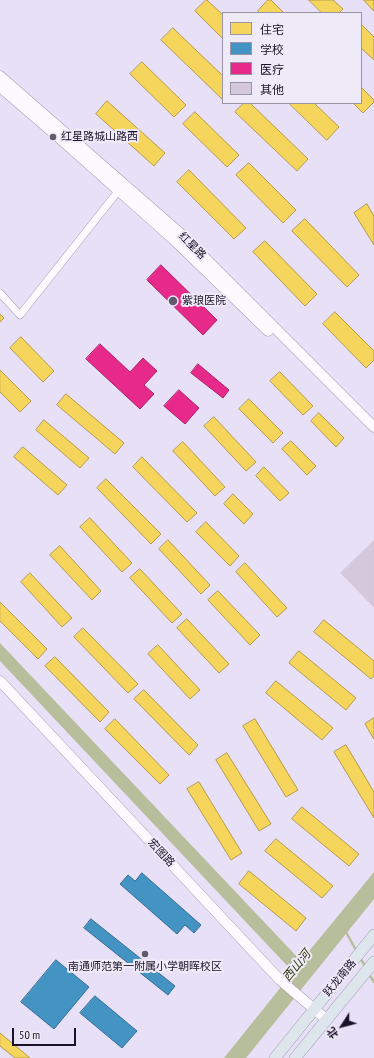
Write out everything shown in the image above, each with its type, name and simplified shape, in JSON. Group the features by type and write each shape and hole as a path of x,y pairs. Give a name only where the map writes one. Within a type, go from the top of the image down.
{"main road":[{"name":"红星路","path":"0,76 181,234 374,428"},
{"name":"红星路","path":"0,87 173,239 374,436"},
{"name":"宏图路","path":"0,681 280,980 327,1020"},
{"name":"跃龙南路","path":"275,1058 374,935"},
{"name":"跃龙南路","path":"295,1058 374,962"}],"street":[{"path":"0,293 20,315 119,190"}],"water":[{"name":"西山河","path":"0,643 301,961 374,872 374,899 246,1058 224,1058 293,972 0,661"}],"building: 住宅":[{"path":"207,0 222,14 222,38 195,11"},
{"path":"268,0 271,0 283,12 259,12 258,11"},
{"path":"309,0 333,0 343,9 340,12 321,12"},
{"path":"364,0 374,0 374,11"},
{"path":"362,25 374,37 374,60 362,49"},
{"path":"173,28 222,75 222,99 161,40"},
{"path":"142,62 186,105 174,117 130,74"},
{"path":"362,88 374,100 374,102 363,113 354,104 362,104"},
{"path":"107,101 165,153 154,166 96,114"},
{"path":"243,104 251,104 308,159 297,171 235,112"},
{"path":"290,104 315,104 339,127 327,140"},
{"path":"195,112 239,155 227,167 183,124"},
{"path":"249,163 296,210 283,223 236,175"},
{"path":"189,170 246,228 234,239 177,182"},
{"path":"367,204 374,216 374,245 354,213"},
{"path":"305,219 359,275 347,287 292,231"},
{"path":"265,241 317,294 305,306 253,252"},
{"path":"335,312 374,351 374,360 366,368 323,324"},
{"path":"0,314 4,318 0,322"},
{"path":"21,337 54,371 43,382 10,348"},
{"path":"0,370 31,401 20,412 0,392"},
{"path":"280,372 313,406 303,415 270,381"},
{"path":"66,394 124,443 115,454 57,405"},
{"path":"249,399 283,433 273,443 239,409"},
{"path":"319,413 344,438 336,447 311,421"},
{"path":"214,417 256,462 246,471 204,426"},
{"path":"44,420 89,458 80,468 36,430"},
{"path":"291,441 316,466 307,475 282,449"},
{"path":"183,442 225,487 215,496 173,451"},
{"path":"23,447 67,485 58,495 14,457"},
{"path":"142,457 197,513 187,522 133,467"},
{"path":"264,467 289,493 280,501 256,476"},
{"path":"106,479 161,534 151,544 97,488"},
{"path":"233,494 253,514 244,524 224,504"},
{"path":"90,518 132,563 122,572 80,527"},
{"path":"206,522 239,556 230,566 196,532"},
{"path":"168,540 210,585 201,594 159,549"},
{"path":"60,546 101,591 92,600 50,555"},
{"path":"245,563 287,608 277,617 236,572"},
{"path":"140,569 182,614 172,623 130,578"},
{"path":"30,573 72,618 62,627 21,582"},
{"path":"218,591 260,635 250,645 208,600"},
{"path":"0,602 47,649 38,659 0,621"},
{"path":"187,619 229,664 219,673 177,628"},
{"path":"324,620 374,661 374,676 371,679 314,632"},
{"path":"83,628 138,684 128,693 74,637"},
{"path":"158,645 200,690 190,699 148,654"},
{"path":"299,651 356,698 346,710 289,663"},
{"path":"55,657 109,712 100,722 45,666"},
{"path":"276,681 333,728 322,740 266,693"},
{"path":"144,690 198,745 189,755 134,699"},
{"path":"374,718 374,739 365,724"},
{"path":"115,719 169,775 160,784 105,729"},
{"path":"255,719 298,790 286,797 243,726"},
{"path":"346,745 374,792 374,818 334,752"},
{"path":"227,753 271,824 259,831 216,760"},
{"path":"199,782 242,853 231,860 187,789"},
{"path":"302,807 359,854 349,866 292,819"},
{"path":"276,839 333,886 322,898 265,851"},
{"path":"249,871 306,918 296,931 239,884"},
{"path":"0,1033 30,1058 15,1058 0,1046"}],"building: 学校":[{"path":"142,873 201,925 194,933 185,925 177,934 120,884 128,875 135,881"},
{"path":"91,919 175,986 168,995 84,928"},
{"path":"56,960 89,987 54,1029 21,1002"},
{"path":"95,996 137,1031 122,1048 80,1013"}],"building: 医疗":[{"path":"161,265 217,320 203,335 147,280"},
{"path":"100,344 130,372 143,358 157,371 144,385 154,394 140,409 86,359"},
{"path":"198,364 229,390 223,398 191,373"},
{"path":"179,390 199,408 185,424 164,406"}],"building: 其他":[{"path":"374,541 374,607 341,573"}],"waterway":[{"path":"346,932 357,952"},
{"path":"360,958 366,967"},
{"path":"369,974 374,982"}],"place":[{"name":"红星路城山路西","path":"53,137"},
{"name":"紫琅医院","path":"173,301"},
{"name":"南通师范第一附属小学朝晖校区","path":"145,954"}]}
